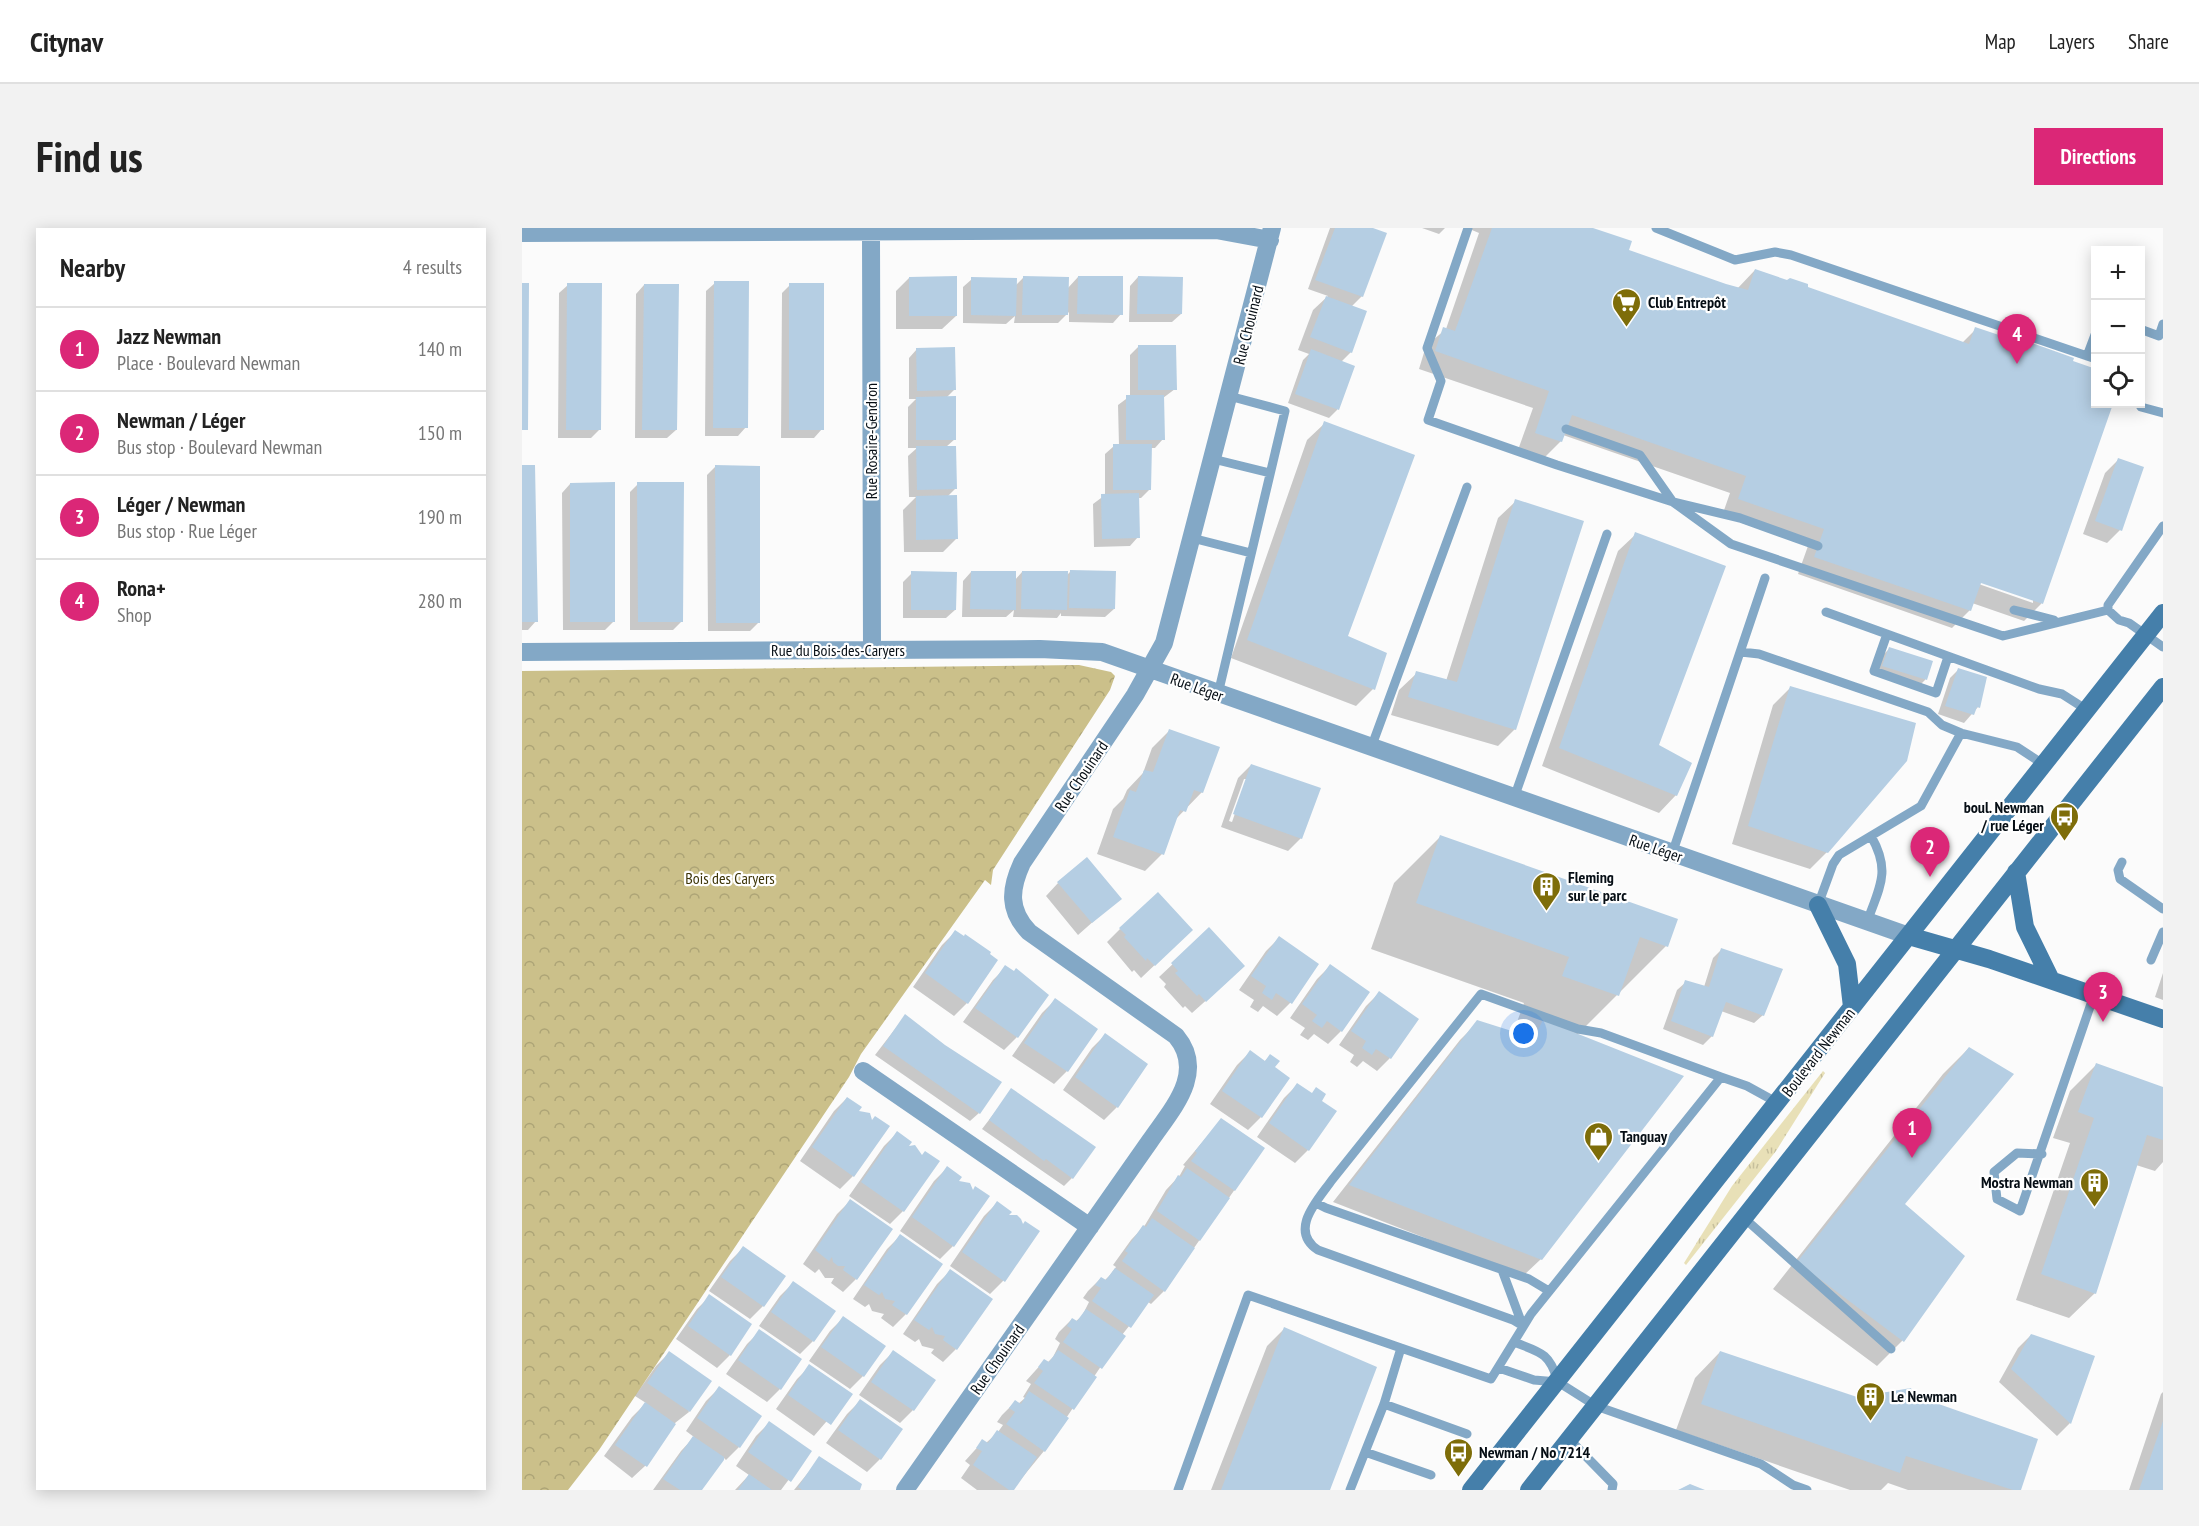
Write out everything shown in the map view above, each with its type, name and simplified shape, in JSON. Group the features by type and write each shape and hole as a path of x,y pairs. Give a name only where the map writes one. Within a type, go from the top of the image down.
{"main road":[{"name":"Boulevard Newman","path":"1471,1490 2163,613"},
{"path":"1529,1490 2163,687"},
{"path":"2016,873 2025,927 2051,980"},
{"path":"1818,905 1847,964 1852,1007"},
{"name":"Rue Léger","path":"1909,936 2051,980 2163,1019"}],"street":[{"path":"522,233 1225,231 1271,234"},
{"name":"Rue Rosaire-Gendron","path":"871,232 872,650"},
{"name":"Rue Chouinard","path":"905,1490 1090,1227 1185,1088 1189,1076 1188,1060 1183,1044 1170,1031 1029,932 1015,912 1012,890 1022,863 1151,670 1164,643 1271,234"},
{"name":"Rue du Bois-des-Caryers","path":"522,652 1087,650 1111,654 1151,670"},
{"name":"Rue Léger","path":"1151,670 1909,936"},
{"path":"863,1071 1090,1227"}],"lane":[{"path":"1468,228 1427,348 1441,381 1428,420 1673,502 1740,518 1818,546"},
{"path":"1656,228 1735,260 1775,252 1791,255 2091,358"},
{"path":"2145,331 2159,336 2163,324"},
{"path":"1218,694 1285,411 1229,396"},
{"path":"2145,408 2163,413"},
{"path":"1566,429 1640,455 1673,502 1731,544 2002,636 2060,621 2075,620 2108,610"},
{"path":"1213,459 1270,473"},
{"path":"1371,748 1467,487"},
{"path":"2108,610 2114,592 2163,526"},
{"path":"1514,798 1607,534"},
{"path":"1192,538 1251,553"},
{"path":"1672,854 1765,578"},
{"path":"2014,610 2060,621"},
{"path":"2108,610 2119,620 2129,623 2163,647"},
{"path":"1826,612 2039,689 2062,694 2087,710"},
{"path":"1887,634 1874,671 1936,693 1948,657"},
{"path":"1741,652 1759,654 1928,712 1942,725 1961,734 2016,747 2043,764"},
{"path":"1818,905 1833,864 1839,855 1921,806 1961,734"},
{"path":"1868,922 1883,870 1883,858 1871,836"},
{"path":"2122,862 2118,870 2120,879 2163,909"},
{"path":"2151,960 2163,932"},
{"path":"1523,1326 1513,1320 1318,1250 1307,1241 1304,1228 1317,1203 1481,994 1578,1029 1601,1033 1747,1086 1778,1103"},
{"path":"2042,1154 2017,1153 1994,1172 1997,1199 2020,1211 2042,1154 2094,995"},
{"path":"1178,1490 1248,1294 1491,1379 1523,1326 1722,1077"},
{"path":"1317,1203 1503,1270 1537,1283 1550,1291"},
{"path":"1744,1218 1891,1349"},
{"path":"1503,1270 1523,1326"},
{"path":"1514,1342 1544,1353 1550,1360 1558,1382"},
{"path":"1350,1490 1384,1404 1401,1348"},
{"path":"1499,1368 1534,1380 1558,1382 1596,1406 1761,1464 1793,1485 1807,1490"},
{"path":"1384,1404 1467,1434"},
{"path":"1569,1439 1614,1484 1612,1490"},
{"path":"1365,1452 1431,1475"}],"green space":[{"name":"Bois des Caryers","path":"1079,665 1111,672 1115,676 1110,690 993,870 991,885 985,880 861,1054 849,1077 599,1450 568,1490 522,1490 522,671"},
{"path":"1823,1071 1825,1073 1776,1151 1686,1265 1684,1263 1732,1186"}],"building":[{"path":"1335,228 1373,228 1387,233 1363,297 1315,280"},
{"path":"1492,228 1593,228 1632,241 1629,250 1748,290 1755,269 1787,280 1790,278 1808,284 1808,287 1969,344 1975,327 2011,339 2012,336 2074,358 2073,361 2091,367 2091,408 2112,408 2043,604 1981,583 1971,611 1814,557 1824,529 1738,499 1746,476 1572,415 1562,442 1535,433 1549,391 1435,351 1443,327 1455,331"},
{"path":"957,276 957,316 909,316 909,277"},
{"path":"1023,276 1069,277 1068,315 1022,315"},
{"path":"1078,276 1123,276 1123,315 1077,314"},
{"path":"1138,276 1183,277 1182,314 1137,314"},
{"path":"971,277 1017,278 1016,316 971,315"},
{"path":"714,281 749,281 748,428 713,428"},
{"path":"522,283 529,283 528,430 522,430"},
{"path":"567,283 602,283 601,430 566,430"},
{"path":"789,283 824,283 824,430 789,430"},
{"path":"644,284 679,284 677,430 642,430"},
{"path":"1326,296 1367,311 1352,353 1310,337"},
{"path":"1138,345 1176,345 1177,390 1138,390"},
{"path":"955,347 956,390 917,391 916,348"},
{"path":"1311,349 1355,366 1339,410 1295,394"},
{"path":"1126,395 1164,395 1165,440 1126,440"},
{"path":"956,396 956,440 916,440 916,397"},
{"path":"1324,421 1415,455 1348,636 1387,653 1375,690 1247,640"},
{"path":"1113,444 1152,444 1151,490 1113,490"},
{"path":"916,446 956,446 957,489 917,490"},
{"path":"2118,458 2144,467 2122,531 2095,521"},
{"path":"522,465 535,465 538,622 522,622"},
{"path":"715,465 760,466 760,623 716,623"},
{"path":"615,482 615,622 570,622 570,483"},
{"path":"637,482 684,482 683,622 638,622"},
{"path":"1139,493 1140,538 1102,539 1101,494"},
{"path":"957,495 958,539 916,540 916,496"},
{"path":"1515,499 1584,521 1516,730 1408,697 1416,671 1457,682"},
{"path":"1635,532 1726,566 1659,745 1692,763 1677,796 1559,748"},
{"path":"1070,570 1116,571 1115,609 1069,608"},
{"path":"911,571 957,572 956,610 911,610"},
{"path":"971,571 1016,571 1016,610 970,609"},
{"path":"1022,571 1068,571 1067,610 1021,609"},
{"path":"1889,647 1933,661 1927,680 1882,666"},
{"path":"1958,668 1987,677 1980,708 1977,707 1974,715 1945,706"},
{"path":"1790,686 1916,723 1907,761 1828,853 1748,826"},
{"path":"1169,729 1220,747 1203,793 1194,790 1186,812 1180,810 1164,855 1113,837 1130,790 1136,792 1144,770 1153,772"},
{"path":"1251,764 1321,788 1302,839 1233,814"},
{"name":"Fleming sur le parc","path":"1440,835 1678,919 1668,947 1640,937 1619,996 1562,976 1569,957 1416,903"},
{"path":"1087,857 1122,899 1092,923 1057,882"},
{"path":"1158,892 1193,930 1155,966 1147,958 1146,961 1124,937 1126,935 1119,928"},
{"path":"1209,927 1245,966 1206,1002 1175,973 1178,971 1171,963"},
{"path":"955,930 964,936 965,934 991,952 990,954 998,960 968,1004 925,973"},
{"path":"1279,936 1319,964 1292,1004 1276,993 1272,1000 1262,993 1266,986 1251,976"},
{"path":"1721,948 1783,969 1764,1016 1726,1002 1713,1037 1671,1021 1685,980 1709,987"},
{"path":"1330,964 1370,992 1342,1032 1327,1021 1322,1028 1312,1021 1317,1015 1302,1004"},
{"path":"1005,965 1014,971 1016,968 1049,995 1018,1038 975,1008"},
{"path":"1379,991 1419,1019 1391,1059 1376,1049 1372,1055 1362,1048 1366,1041 1351,1031"},
{"path":"1055,998 1098,1029 1068,1072 1024,1043"},
{"path":"905,1014 945,1045 1002,1082 980,1114 883,1046"},
{"path":"1477,1020 1534,1038 1543,1020 1684,1076 1542,1260 1349,1185"},
{"path":"1105,1033 1148,1064 1118,1108 1075,1077"},
{"path":"1969,1047 2014,1074 1905,1204 1965,1256 1904,1342 1797,1262"},
{"path":"1250,1050 1265,1061 1270,1054 1280,1061 1275,1067 1290,1078 1262,1118 1222,1091"},
{"name":"Mostra Newman","path":"2096,1063 2163,1087 2163,1140 2147,1135 2096,1294 2041,1274 2094,1118 2078,1112"},
{"path":"1297,1083 1312,1093 1316,1087 1326,1094 1322,1101 1337,1111 1309,1151 1269,1123"},
{"path":"1011,1088 1096,1147 1073,1179 1046,1159 1044,1161 989,1120"},
{"path":"847,1097 862,1107 859,1111 870,1113 872,1120 875,1116 890,1126 854,1177 812,1147"},
{"path":"1221,1118 1265,1148 1235,1191 1191,1161 1197,1153 1195,1151"},
{"path":"897,1131 912,1142 909,1146 915,1145 922,1155 925,1151 940,1161 904,1212 861,1182"},
{"path":"947,1166 962,1177 959,1181 970,1183 973,1190 975,1186 990,1196 954,1247 912,1217"},
{"path":"1187,1168 1230,1198 1200,1241 1157,1211 1178,1175 1181,1177"},
{"path":"850,1199 893,1229 857,1280 843,1270 845,1266 838,1266 833,1262 832,1257 829,1261 815,1250"},
{"path":"997,1201 1012,1212 1009,1215 1017,1215 1023,1224 1025,1221 1040,1231 1005,1282 962,1252"},
{"path":"1152,1218 1195,1248 1165,1292 1122,1261 1128,1253 1125,1251 1143,1225 1146,1227"},
{"path":"900,1234 943,1264 907,1315 892,1305 895,1301 885,1299 882,1292 879,1295 864,1285"},
{"path":"743,1246 786,1276 764,1307 721,1277"},
{"path":"1115,1268 1154,1295 1131,1328 1092,1301 1101,1288 1095,1285 1101,1277 1106,1280"},
{"path":"950,1269 993,1299 957,1350 943,1340 945,1336 935,1334 932,1327 929,1330 914,1320"},
{"path":"793,1281 836,1311 814,1342 771,1312"},
{"path":"709,1294 752,1324 731,1356 688,1326"},
{"path":"1086,1309 1126,1336 1102,1369 1063,1342 1072,1329 1067,1326 1072,1318 1077,1321"},
{"path":"843,1316 886,1346 864,1377 821,1347"},
{"path":"1284,1327 1377,1367 1330,1490 1221,1490"},
{"path":"759,1329 802,1359 781,1390 738,1360"},
{"path":"2031,1334 2095,1356 2071,1424 2011,1369"},
{"path":"893,1350 936,1380 914,1411 871,1382"},
{"path":"1058,1350 1097,1377 1074,1410 1034,1383 1043,1371 1038,1367 1044,1359 1049,1362"},
{"path":"669,1351 712,1381 690,1412 647,1383"},
{"name":"Le Newman","path":"1720,1351 1857,1397 1911,1388 1913,1395 2038,1439 2021,1490 2013,1490 1906,1456 1900,1473 1701,1404"},
{"path":"809,1364 853,1394 831,1425 788,1395"},
{"path":"719,1386 762,1416 740,1448 697,1418"},
{"path":"1029,1391 1069,1418 1045,1452 1006,1424 1015,1412 1009,1408 1015,1400 1021,1404"},
{"path":"860,1399 903,1429 881,1460 838,1430"},
{"path":"645,1402 676,1424 647,1467 615,1445"},
{"path":"769,1421 812,1451 791,1482 748,1452"},
{"path":"2163,1421 2163,1490 2139,1490"},
{"path":"997,1430 1037,1457 1014,1490 1009,1490 973,1465 982,1451 976,1448 982,1439 988,1443"},
{"path":"693,1436 724,1457 724,1460 702,1490 680,1490 663,1479"},
{"path":"819,1456 862,1484 860,1490 802,1490 798,1487"},
{"path":"749,1474 772,1490 738,1490"},
{"path":"1690,1484 1705,1490 1678,1490"}],"place":[{"name":"Club Entrepôt","path":"1627,328"},
{"name":"Rona+","path":"2017,364"},
{"name":"boul. Newman / rue Léger","path":"2065,842"},
{"name":"Newman / Léger","path":"1930,877"},
{"name":"Fleming sur le parc","path":"1547,912"},
{"name":"Léger / Newman","path":"2103,1022"},
{"name":"Jazz Newman","path":"1912,1158"},
{"name":"Tanguay","path":"1599,1162"},
{"name":"Mostra Newman","path":"2094,1208"},
{"name":"Le Newman","path":"1870,1422"},
{"name":"Newman / No 7214","path":"1458,1478"}]}
